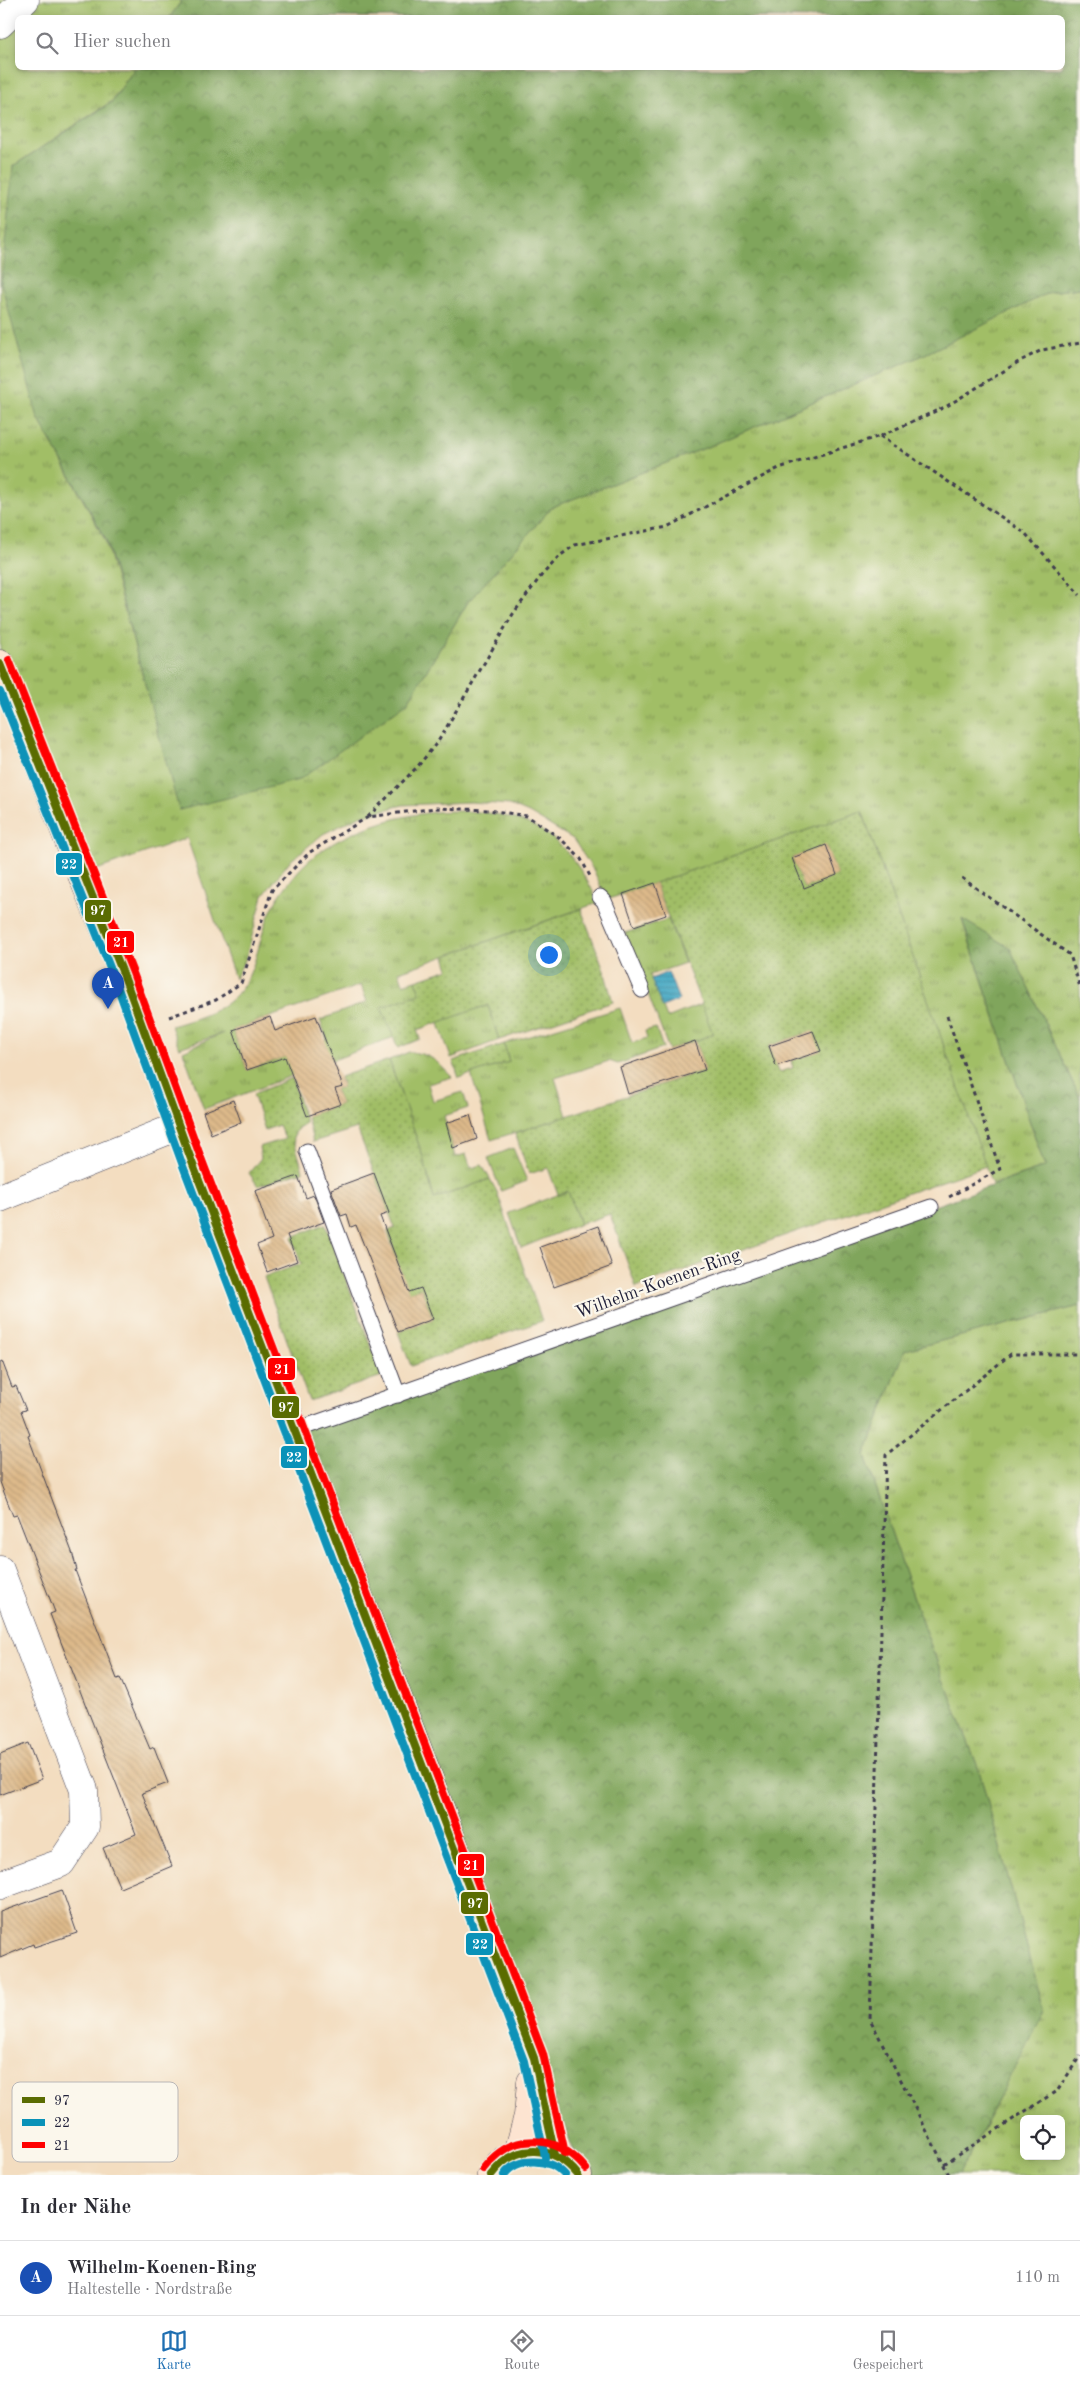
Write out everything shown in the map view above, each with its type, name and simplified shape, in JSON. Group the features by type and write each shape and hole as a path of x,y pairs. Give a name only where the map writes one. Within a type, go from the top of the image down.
{"street":[{"path":"0,24 25,0"},
{"path":"1,668 142,1026 534,2058 555,2155"},
{"path":"0,1198 179,1126"},
{"path":"0,1885 61,1863 85,1827 84,1790 3,1586"},
{"path":"518,2153 528,2116 534,2058"},
{"path":"491,2175 504,2160 518,2153 543,2151 566,2161 578,2175"}],"lane":[{"path":"600,897 604,900 642,990"},
{"path":"307,1151 398,1395"},
{"name":"Wilhelm-Koenen-Ring","path":"296,1430 932,1208"}],"path":[{"path":"142,1026 216,1000 240,983 272,890 310,852 368,817 418,766 439,740 513,614 541,576 561,554 575,545 589,541 650,532 667,527 779,468 880,436 947,406 1020,361 1042,350 1080,343"},
{"path":"880,436 1026,533 1080,594"},
{"path":"368,817 436,808 489,810 527,816 560,838 581,859 600,897"},
{"path":"962,878 1070,955 1080,987"},
{"path":"932,1208 1000,1169 947,1016"},
{"path":"949,2175 870,2019 886,1455 1012,1354 1080,1354"},
{"path":"944,2164 1058,2090 1080,2056"}],"green space":[{"path":"0,0 182,0 171,15 15,15 15,70 134,70 112,101 13,166 38,418 105,540 180,810 407,703 468,602 552,507 705,448 921,356 1050,292 1080,288 1080,1098 1010,948 962,920 1045,1167 992,1185 862,811 399,972 403,984 416,980 421,994 381,1007 394,1037 204,1109 183,1051 223,1033 179,1048 171,1026 197,1018 221,1007 242,988 248,977 265,926 276,901 300,869 322,850 349,835 380,823 413,815 446,811 479,812 510,817 547,834 572,859 597,899 605,896 594,871 573,839 529,813 510,805 470,802 403,805 360,816 323,834 289,862 263,896 246,958 235,979 187,838 82,875 0,663","holes":["361,985 367,1002 320,1020 327,1039 292,1050 293,1054 247,1070 233,1030"]},
{"path":"182,0 1080,0 1080,288 1050,292 921,356 705,448 552,507 468,602 407,703 299,780 179,810 106,540 38,418 1,283 13,166 112,102 134,70 1065,70 1065,15 171,15"},
{"path":"862,811 986,1166 636,1287 610,1214 580,1224 568,1191 558,1195 548,1168 529,1174 515,1133 705,1070 695,1041 713,1034 655,883","holes":["826,846 837,875 804,888 792,858","813,1031 820,1051 791,1061 793,1068 779,1072 769,1046"]},
{"path":"581,909 603,967 613,1002 499,1040 488,1005 417,1030 420,1039 398,1048 381,1007 420,994 416,980 449,969 445,956"},
{"path":"668,919 685,963 650,975 667,1018 702,1004 714,1034 669,1050 625,933"},
{"path":"962,919 1010,948 1080,1098 1080,1306 905,1350 865,1455 921,1620 979,1770 1044,2010 959,2175 583,2175 296,1430 1045,1167"},
{"path":"488,1005 499,1040 451,1058 438,1021"},
{"path":"620,1008 632,1043 647,1038 645,1031 656,1028 663,1048 618,1064 609,1061 555,1078 567,1116 491,1140 471,1074 509,1062 504,1044"},
{"path":"504,1044 509,1062 459,1078 453,1061"},
{"path":"409,1052 423,1054 433,1059 452,1077 428,1084 433,1101 463,1092 468,1108 444,1116 455,1157 466,1154 471,1168 482,1165 490,1179 434,1199 423,1157 389,1060"},
{"path":"389,1060 423,1157 434,1199 490,1179 497,1192 542,1321 411,1366 398,1332 433,1319 421,1288 407,1293 388,1231 395,1228 357,1128 313,1142 307,1116 341,1104 335,1089 343,1087 340,1077"},
{"path":"292,1078 306,1123 298,1128 293,1137 303,1171 258,1186 249,1173 261,1158 259,1147 285,1139 279,1125 265,1130 253,1094"},
{"path":"513,1148 527,1181 501,1191 488,1158"},
{"path":"568,1191 580,1224 521,1248 509,1213"},
{"path":"325,1224 382,1376 309,1401 264,1277 301,1264 292,1237"},
{"path":"1080,1306 1080,2175 959,2175 1044,2010 979,1770 921,1620 865,1455 905,1350"}],"water":[{"path":"668,972 679,1000 662,1007 651,979"}],"building":[{"path":"826,845 837,875 804,888 792,858"},
{"path":"655,883 666,915 634,926 623,894"},
{"path":"316,1016 343,1087 335,1089 341,1104 307,1116 285,1057 247,1070 233,1030 270,1017 275,1031"},
{"path":"813,1031 821,1051 776,1066 769,1046"},
{"path":"695,1041 705,1070 628,1094 620,1067"},
{"path":"233,1100 241,1122 211,1134 203,1112"},
{"path":"470,1115 477,1139 453,1148 446,1123"},
{"path":"374,1173 389,1213 380,1216 409,1292 421,1288 433,1319 398,1332 356,1225 351,1227 347,1214 341,1216 331,1189"},
{"path":"298,1176 306,1198 314,1195 324,1222 287,1235 297,1261 267,1272 257,1245 272,1239 255,1191"},
{"path":"598,1226 612,1266 554,1287 540,1247"},
{"path":"2,1361 12,1387 16,1386 26,1410 21,1411 30,1435 28,1436 72,1552 77,1570 75,1570 117,1679 120,1678 150,1749 154,1747 168,1783 142,1793 172,1866 120,1888 103,1848 136,1834 50,1614 55,1612 17,1515 13,1516 0,1482 0,1362"},
{"path":"28,1743 42,1779 0,1795 0,1754"},
{"path":"62,1890 77,1933 34,1947 33,1944 0,1958 0,1912"}],"transit line":[{"name":"21","path":"9,660 133,973 201,1158 543,2054 565,2153"},
{"name":"97","path":"0,664 124,976 192,1162 534,2058 555,2155"},
{"name":"22","path":"0,692 115,980 183,1166 524,2061 545,2157"},
{"name":"21","path":"483,2169 507,2148 520,2143 534,2141 548,2143 561,2148 586,2169"},
{"name":"97","path":"491,2175 501,2164 512,2157 523,2152 534,2151 557,2157 578,2175"},
{"name":"22","path":"504,2175 510,2169 525,2162 551,2165 565,2175"}],"place":[{"name":"Wilhelm-Koenen-Ring","path":"108,1009"}]}
